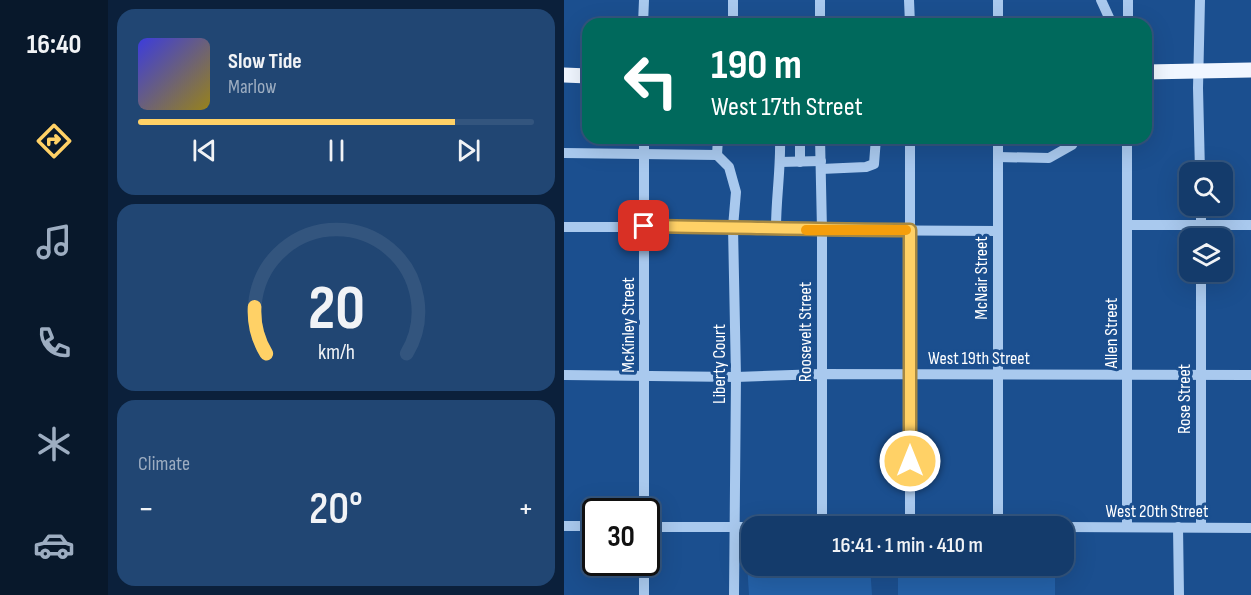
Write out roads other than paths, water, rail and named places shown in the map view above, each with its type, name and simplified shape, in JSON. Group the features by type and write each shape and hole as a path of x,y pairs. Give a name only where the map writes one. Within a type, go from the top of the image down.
{"main road":[{"path":"1152,72 1251,70"},
{"path":"564,75 582,75"}],"street":[{"path":"644,0 644,18"},
{"path":"733,0 733,18"},
{"path":"820,0 820,18"},
{"path":"909,0 910,18"},
{"path":"998,0 998,18"},
{"path":"1101,0 1109,18"},
{"path":"1128,0 1128,18"},
{"path":"1200,0 1200,162"},
{"name":"McKinley Street","path":"644,144 644,498"},
{"path":"564,153 717,155 718,144"},
{"path":"776,228 780,144"},
{"path":"800,144 800,162"},
{"name":"Roosevelt Street","path":"820,144 822,516"},
{"path":"780,162 866,167 874,165 876,144"},
{"path":"910,144 910,516"},
{"name":"McNair Street","path":"998,144 998,516"},
{"path":"998,157 1049,158 1073,144"},
{"name":"Allen Street","path":"1127,144 1127,527"},
{"name":"Liberty Court","path":"717,155 729,166 736,192 733,226 736,378 734,595"},
{"path":"1201,216 1201,225"},
{"path":"1127,225 1251,225"},
{"path":"564,226 733,226 822,230 998,231"},
{"name":"Rose Street","path":"1201,282 1201,528"},
{"name":"West 19th Street","path":"564,375 736,378 822,374 1251,375"},
{"path":"564,526 582,526"},
{"path":"660,526 741,528"},
{"name":"West 20th Street","path":"1074,527 1251,528"},
{"path":"1178,527 1179,595"},
{"path":"644,576 644,595"}]}
